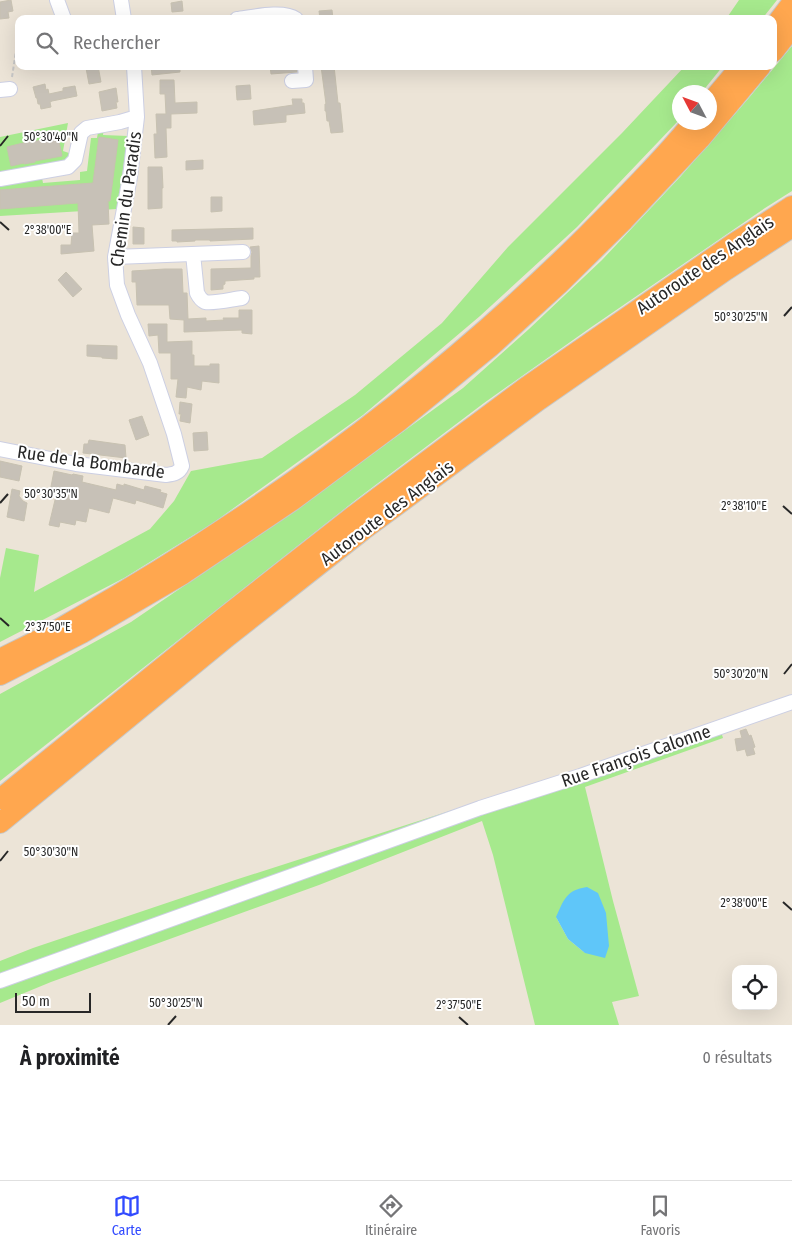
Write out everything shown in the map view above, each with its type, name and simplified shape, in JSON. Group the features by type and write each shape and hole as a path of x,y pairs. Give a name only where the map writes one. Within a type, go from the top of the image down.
{"highway":[{"path":"777,23 792,3"},
{"path":"777,47 792,28"},
{"path":"717,95 738,70"},
{"path":"0,675 82,633 183,574 293,500 398,422 490,347 618,226 700,139 758,70"},
{"path":"0,659 70,623 175,561 284,488 388,411 480,335 549,272 615,207 686,130"},
{"name":"Autoroute des Anglais","path":"0,799 226,616 352,517 525,388 733,244 792,206"},
{"name":"Autoroute des Anglais","path":"0,823 363,530 539,400 726,270 792,227"}],"street":[{"path":"57,0 63,15"},
{"path":"121,0 123,15"},
{"path":"271,15 286,15"},
{"name":"Chemin du Paradis","path":"134,70 137,117 130,176 115,257 117,284 121,299 150,363 174,434 182,466 181,469"},
{"path":"292,82 306,80 305,70"},
{"path":"0,179 68,167 75,160 81,133 87,128 137,117"},
{"path":"115,257 243,252"},
{"path":"193,254 197,293 202,300 210,302 242,298"},
{"name":"Rue de la Bombarde","path":"0,448 68,462 166,475 175,474 181,469"},
{"name":"Rue François Calonne","path":"0,981 480,808 580,776 792,702"}],"path":[{"path":"5,90 15,55"}],"green space":[{"path":"739,0 777,0 765,15 729,15"},
{"path":"792,46 792,191 590,328 484,403 357,499 0,781 0,694 131,622 304,504 463,388 602,260 681,176 772,70 777,70 777,64"},
{"path":"681,70 720,70 708,85 672,85 672,127 577,227 480,316 363,415 213,523 124,578 0,642 0,578 6,548 39,555 34,592 150,529 174,501 191,471 262,458 355,395 442,323 508,247 622,133"},
{"path":"68,123 63,151 72,154 69,161 0,173 0,137"},
{"path":"104,128 103,135 128,136 117,209 0,216 0,183 42,178 43,183 80,180 80,172 87,171 91,138 97,138 98,132"},
{"path":"718,722 723,738 585,787 639,996 612,1002 619,1025 535,1025 493,855 482,821 319,885 51,982 0,1003 0,961 33,948 235,880 605,761","holes":["556,917 585,953 568,939"]}],"water":[{"path":"587,887 598,893 606,913 609,946 605,958 585,953 568,939 556,917 570,893"}],"building":[{"path":"11,0 13,11 8,12 9,18 0,19 0,2"},
{"path":"182,1 183,11 172,12 171,3"},
{"path":"332,10 333,15 320,15 319,11"},
{"path":"86,70 99,70 101,82 89,84"},
{"path":"151,70 180,70 180,72 152,75"},
{"path":"270,70 297,70 297,72 271,74"},
{"path":"322,70 334,70 343,132 331,133 325,111 326,104"},
{"path":"160,80 174,80 175,103 197,102 197,113 171,114 171,128 166,128 167,157 155,158 154,134 157,134 156,114 166,114 165,94 160,94"},
{"path":"45,84 49,94 63,91 63,88 75,86 77,96 52,101 50,102 51,107 41,109 33,87"},
{"path":"250,85 251,99 237,100 236,86"},
{"path":"116,88 117,108 102,111 99,92"},
{"path":"292,99 302,99 305,113 286,115 286,122 254,125 253,111 293,105"},
{"path":"58,137 62,156 11,166 7,147"},
{"path":"99,137 118,140 110,201 108,201 109,224 92,225 94,251 61,254 61,245 71,245 72,233 79,233 78,203 0,209 0,190 93,183"},
{"path":"203,160 203,169 186,170 186,161"},
{"path":"148,167 162,167 162,208 148,209"},
{"path":"211,197 222,197 222,211 211,212"},
{"path":"133,227 144,228 144,244 133,244"},
{"path":"253,228 253,239 172,241 172,230"},
{"path":"259,246 260,277 225,281 223,289 211,290 211,269 251,268 252,252 250,247"},
{"path":"182,269 183,293 187,293 188,319 206,318 206,321 239,318 239,310 252,310 252,334 242,333 242,330 184,332 184,320 170,319 169,305 137,305 136,282 132,282 132,271"},
{"path":"66,272 82,289 73,297 58,280"},
{"path":"148,324 167,324 167,342 192,341 194,366 219,364 219,383 202,381 201,390 187,387 186,398 176,397 178,379 171,379 171,353 159,353 158,335 149,336"},
{"path":"87,345 117,346 117,359 87,356"},
{"path":"180,402 192,404 190,423 180,421"},
{"path":"142,416 149,435 136,440 129,420"},
{"path":"207,432 208,450 194,451 193,433"},
{"path":"89,440 125,445 126,458 83,453 84,444 88,444"},
{"path":"0,461 22,466 19,481 0,477"},
{"path":"54,471 83,476 82,482 116,490 117,484 124,486 124,484 144,490 145,486 161,490 160,492 167,494 163,508 136,500 135,504 113,498 109,513 89,508 86,522 76,520 75,525 60,522 59,527 49,525 58,493 50,492"},
{"path":"12,489 20,491 19,496 27,503 24,521 7,517"},
{"path":"746,729 749,736 751,735 755,747 753,748 755,754 747,756 745,749 737,751 735,739 742,738 740,731"}]}
